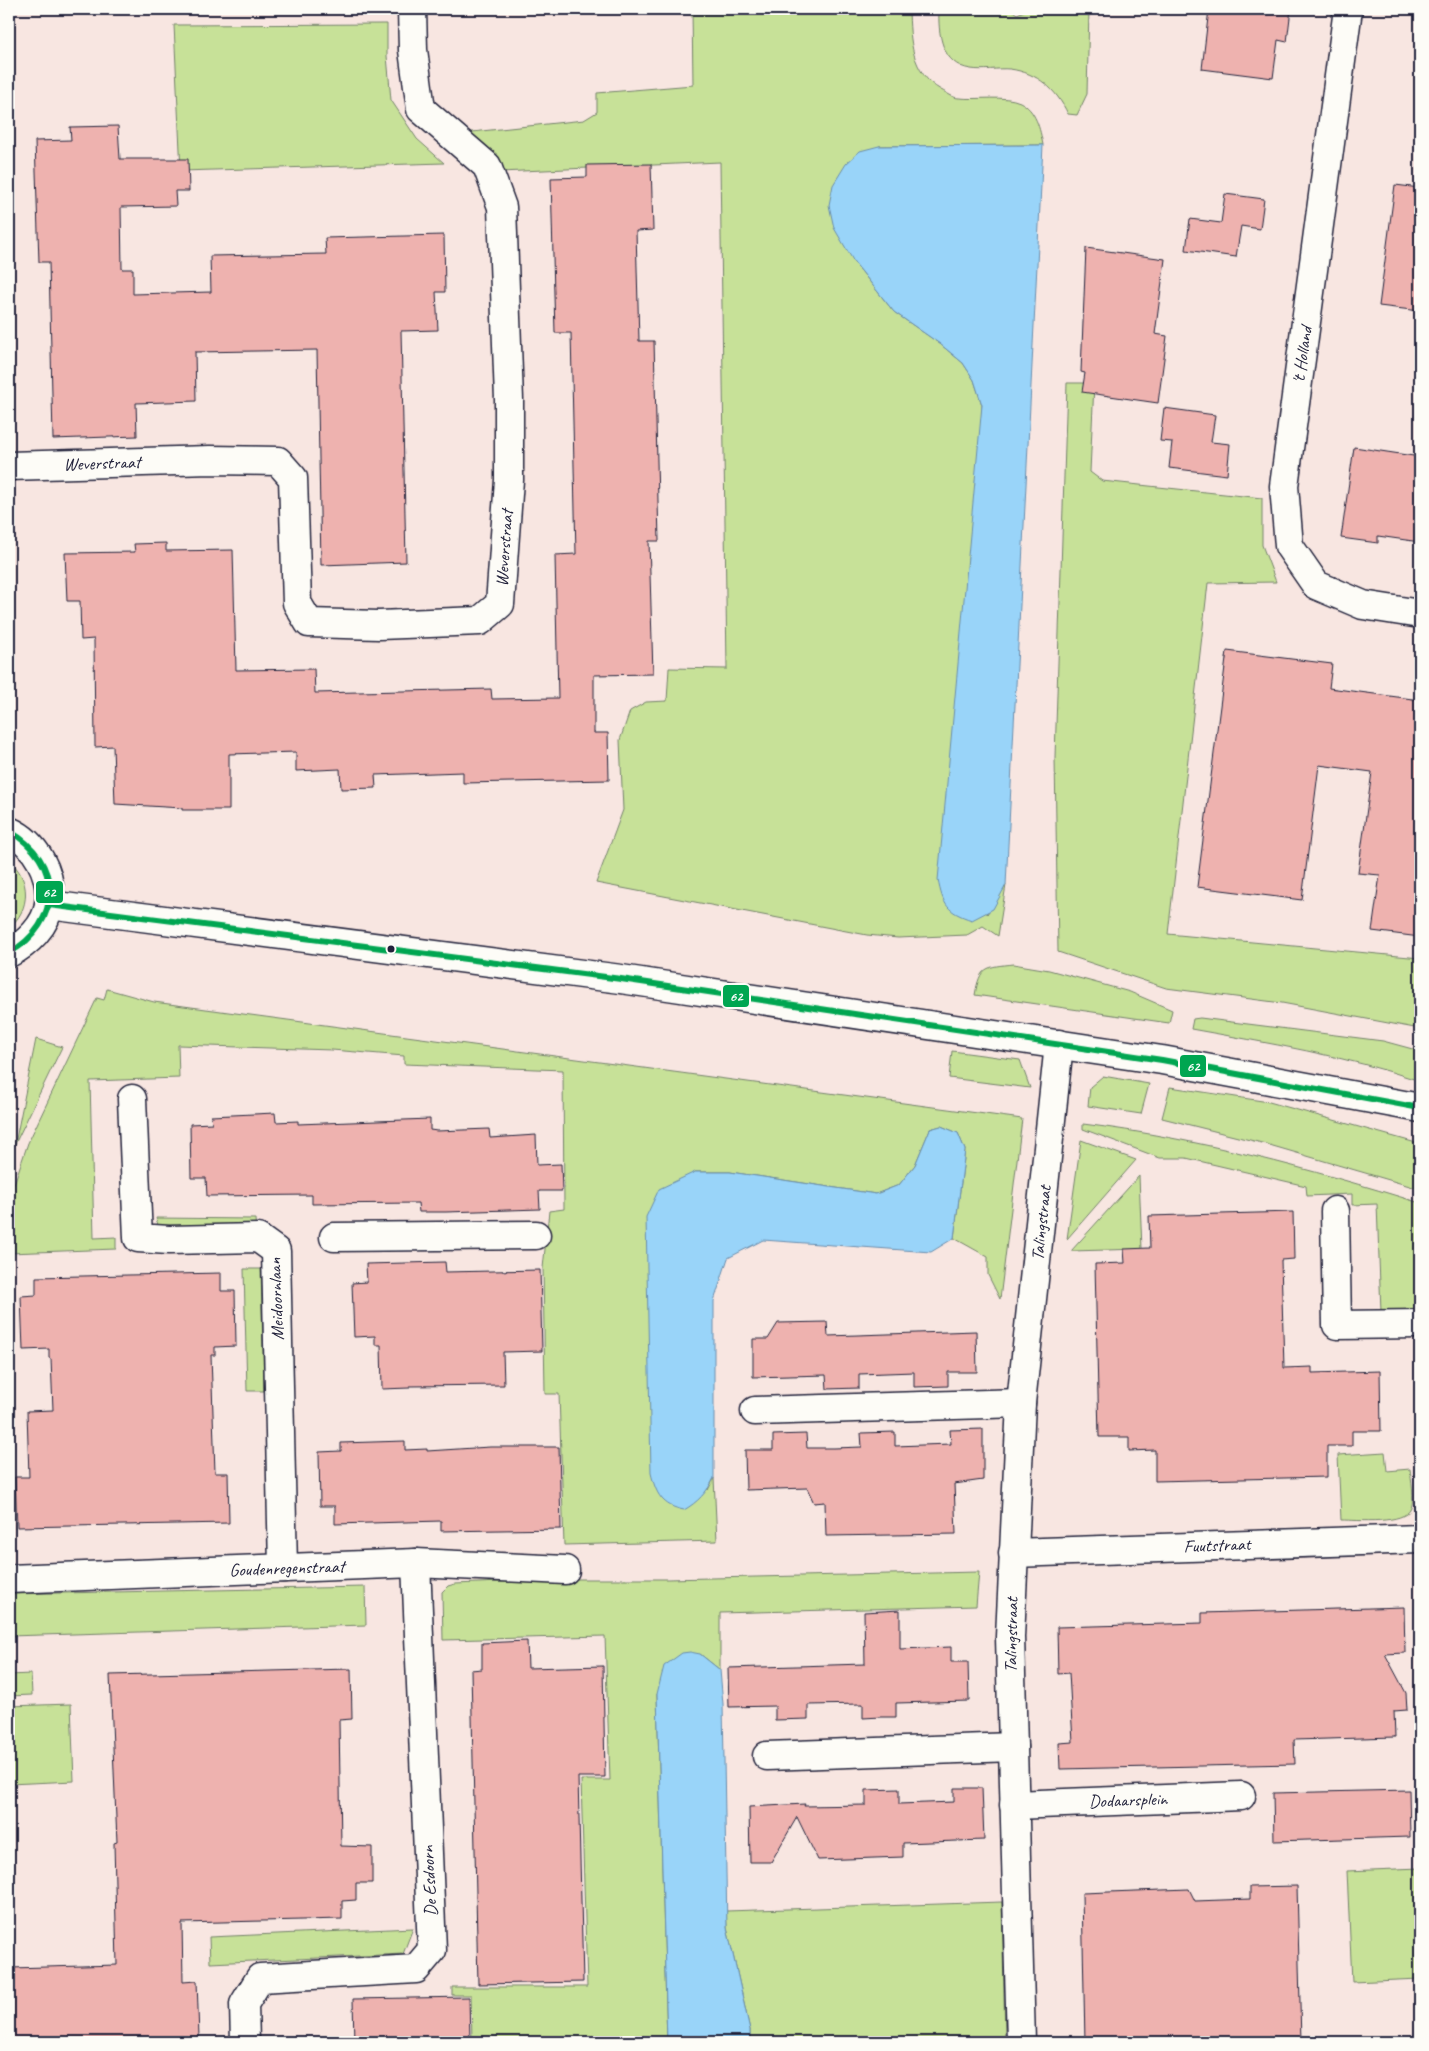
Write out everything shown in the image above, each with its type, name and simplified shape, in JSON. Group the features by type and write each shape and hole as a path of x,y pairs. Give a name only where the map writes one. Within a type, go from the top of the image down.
{"street":[{"name":"Weverstraat","path":"9,466 210,460 278,461 293,478 297,603 309,623 379,625 480,621 500,604 509,471 509,400 502,207 487,166 421,109 413,50 412,9"},
{"name":"'t Holland","path":"1348,9 1284,486 1289,546 1316,585 1363,605 1420,614"},
{"path":"9,831 29,844 43,862 49,888 50,905 40,926 27,942 9,953"},
{"path":"50,905 621,979 1162,1060 1420,1108"},
{"name":"Talingstraat","path":"1021,2042 1010,1637 1013,1553 1021,1403 1059,1044"},
{"name":"Meidoornlaan","path":"132,1099 138,1238 169,1240 258,1238 276,1251 283,1568"},
{"path":"1335,1211 1337,1325 1420,1324"},
{"path":"334,1237 536,1235"},
{"path":"755,1411 1021,1403"},
{"name":"Fuutstraat","path":"1013,1553 1420,1539"},
{"name":"Goudenregenstraat","path":"9,1579 416,1563 565,1570"},
{"name":"De Esdoorn","path":"245,2042 244,2004 260,1978 416,1969 432,1950 417,1629 416,1563"},
{"path":"767,1756 1012,1747"},
{"name":"Dodaarsplein","path":"1014,1805 1241,1796"}],"green space":[{"path":"692,9 909,9 914,55 923,75 931,83 957,98 1007,99 1020,102 1034,115 1039,126 1043,145 879,146 854,262 894,312 940,344 963,363 974,380 982,405 987,914 1006,885 998,936 983,926 967,935 898,938 867,935 596,883 623,810 620,740 630,711 646,702 667,701 669,668 727,669 720,162 500,172 463,133 584,120 597,112 597,93 693,85"},
{"path":"939,9 1010,9 1017,14 1029,9 1089,9 1087,94 1077,115 1068,114 1052,90 1029,74 1010,69 971,69 953,61 947,55 943,46 939,28"},
{"path":"387,24 387,56 391,100 417,139 444,163 181,171 174,25"},
{"path":"1067,383 1094,383 1090,472 1102,481 1262,498 1262,545 1276,582 1208,583 1168,934 1420,958 1420,1029 1282,1003 1166,988 1058,952 1055,757"},
{"path":"9,861 21,876 26,894 21,912 9,927"},
{"path":"1013,964 1049,970 1130,992 1172,1010 1169,1023 975,995 982,973 990,967"},
{"path":"107,989 154,1002 1022,1119 1000,1299 988,1275 988,1257 954,1238 965,1150 958,1133 941,1126 930,1129 915,1165 899,1185 876,1194 730,1172 695,1172 708,1490 714,1478 717,1541 564,1545 559,1394 545,1394 543,1268 549,1211 564,1209 563,1070 404,1064 404,1056 332,1050 178,1045 179,1078 90,1081 94,1238 116,1237 116,1249 9,1253 9,1202 28,1143 97,998 104,1000"},
{"path":"1200,1018 1383,1041 1420,1051 1420,1081 1335,1057 1191,1029 1193,1019"},
{"path":"36,1039 62,1047 15,1144"},
{"path":"952,1051 1020,1060 1030,1088 949,1078"},
{"path":"1103,1076 1149,1084 1141,1114 1088,1106 1090,1087"},
{"path":"1170,1087 1269,1102 1420,1144 1420,1189 1266,1144 1162,1118"},
{"path":"1083,1124 1168,1137 1211,1146 1337,1178 1420,1203 1420,1285 1414,1313 1381,1312 1377,1204 1352,1205 1352,1194 1307,1196 1306,1186 1186,1158 1160,1158 1083,1129"},
{"path":"1081,1140 1136,1160 1067,1239"},
{"path":"1139,1176 1142,1249 1071,1251"},
{"path":"156,1218 255,1219 256,1233 160,1234"},
{"path":"244,1269 261,1269 264,1391 247,1391"},
{"path":"1385,1452 1387,1471 1410,1469 1413,1494 1411,1508 1400,1517 1390,1519 1369,1521 1341,1520 1338,1455"},
{"path":"979,1572 976,1606 720,1613 720,1670 700,1654 657,1694 667,2042 472,2042 471,1995 452,1995 452,1987 587,1987 581,1780 610,1780 605,1636 443,1640 442,1592 448,1586 455,1584 572,1579 667,1579"},
{"path":"365,1587 366,1625 9,1636 9,1594"},
{"path":"31,1674 32,1695 9,1696 9,1675"},
{"path":"71,1704 74,1781 9,1784 9,1706"},
{"path":"1420,1868 1420,1979 1352,1982 1347,1871"},
{"path":"1002,1902 1005,2042 750,2042 750,2030 727,1928 726,1911"},
{"path":"413,1928 403,1954 210,1963 209,1937"}],"water":[{"path":"1043,145 1006,885 993,909 972,920 957,914 944,902 938,880 982,405 974,380 963,363 940,344 894,312 854,262 834,228 829,205 833,185 846,164 860,151 879,146"},
{"path":"941,1126 958,1133 965,1150 954,1238 931,1252 763,1240 728,1258 714,1301 714,1478 702,1496 684,1510 665,1502 655,1487 651,1473 646,1217 659,1189 695,1172 730,1172 876,1194 899,1185 915,1165 930,1129"},
{"path":"682,1653 700,1654 720,1670 723,1704 727,1928 750,2030 750,2042 667,2042 657,1694 664,1666"}],"building":[{"path":"1209,9 1291,9 1287,42 1278,40 1273,78 1202,69"},
{"path":"118,126 120,159 188,159 189,191 175,191 176,206 121,207 122,269 133,269 133,294 211,292 210,256 326,254 325,238 444,235 445,292 436,292 438,330 401,331 406,562 321,565 317,350 195,352 196,401 136,403 137,436 53,439 49,262 39,262 35,141 71,140 70,127"},
{"path":"651,164 653,230 636,231 639,341 654,341 659,541 649,541 653,674 594,675 594,733 608,733 609,780 463,783 463,772 375,775 376,788 341,789 340,769 296,771 296,752 229,754 229,810 182,810 182,808 115,804 113,746 95,747 94,639 81,640 80,601 67,601 65,553 135,552 134,544 166,543 166,551 233,550 236,670 314,669 315,693 491,689 492,699 558,698 555,555 576,554 571,333 555,333 551,178 587,177 587,165"},
{"path":"1395,185 1420,188 1420,311 1379,306"},
{"path":"1225,194 1264,199 1260,229 1241,226 1236,257 1186,250 1190,219 1221,223"},
{"path":"1086,248 1165,259 1155,334 1167,336 1158,403 1082,392 1085,373 1081,372"},
{"path":"1164,408 1215,415 1211,442 1230,444 1227,475 1169,468 1172,442 1160,441"},
{"path":"1354,447 1420,457 1420,542 1378,536 1378,543 1341,538"},
{"path":"1227,651 1332,664 1329,688 1420,700 1420,937 1372,931 1380,875 1358,873 1372,772 1319,765 1302,900 1197,887"},
{"path":"275,1113 276,1122 298,1121 298,1124 430,1119 430,1130 489,1129 490,1138 536,1135 537,1165 561,1164 562,1191 539,1191 540,1209 446,1212 419,1212 418,1203 312,1204 312,1195 207,1196 206,1178 191,1178 190,1124 212,1123 211,1116"},
{"path":"1293,1212 1294,1259 1281,1260 1284,1368 1312,1367 1312,1373 1380,1371 1381,1431 1352,1431 1352,1446 1327,1446 1327,1477 1155,1481 1155,1450 1129,1451 1129,1437 1099,1437 1095,1264 1125,1263 1124,1249 1150,1248 1149,1216"},
{"path":"445,1262 446,1272 540,1270 542,1351 503,1352 504,1385 409,1386 409,1388 382,1389 381,1345 375,1345 375,1336 354,1337 352,1283 367,1282 366,1264"},
{"path":"221,1273 221,1291 235,1291 236,1346 215,1347 215,1355 211,1355 215,1473 228,1473 229,1523 17,1527 15,1477 29,1477 27,1411 53,1410 49,1349 23,1350 21,1296 36,1295 36,1277"},
{"path":"827,1322 828,1336 976,1331 977,1372 948,1372 948,1386 914,1387 914,1372 859,1374 859,1388 827,1389 826,1375 753,1377 753,1339 768,1339 778,1323"},
{"path":"983,1429 983,1480 954,1484 956,1534 826,1536 825,1502 814,1503 807,1488 746,1490 745,1450 773,1450 773,1435 806,1434 807,1448 834,1448 862,1447 861,1433 895,1432 895,1446 951,1444 950,1430"},
{"path":"405,1441 405,1450 427,1449 427,1451 490,1447 559,1447 561,1529 441,1531 441,1521 335,1524 335,1506 320,1506 319,1452 341,1451 341,1443"},
{"path":"1404,1607 1405,1653 1385,1654 1406,1693 1407,1710 1394,1711 1395,1737 1294,1740 1295,1764 1060,1769 1059,1743 1073,1742 1069,1673 1058,1674 1057,1627 1202,1623 1202,1613"},
{"path":"900,1610 900,1649 951,1647 951,1662 968,1662 969,1701 896,1703 896,1717 863,1718 863,1704 808,1705 808,1719 775,1720 775,1706 729,1707 728,1668 865,1664 864,1612"},
{"path":"527,1641 528,1668 603,1666 605,1777 578,1777 583,1982 478,1984 471,1670 482,1669 482,1643"},
{"path":"351,1669 352,1719 339,1720 341,1846 372,1847 372,1883 356,1883 356,1900 342,1901 342,1919 182,1923 183,1982 197,1981 199,2037 177,2038 178,2042 13,2042 11,1968 117,1965 114,1843 117,1842 110,1675"},
{"path":"954,1788 982,1788 984,1840 903,1843 903,1857 818,1860 797,1817 771,1862 750,1862 749,1807 805,1804 804,1806 866,1805 866,1790 899,1789 899,1804 954,1802"},
{"path":"1409,1790 1410,1837 1274,1841 1273,1793"},
{"path":"1297,1886 1301,2042 1085,2042 1082,1893 1189,1889 1195,1901 1250,1899 1250,1887"},
{"path":"469,1997 470,2042 354,2042 353,1999"}],"transit line":[{"name":"62","path":"9,831 27,844 39,858 47,875 49,892 47,909 39,926 27,940 9,953"},
{"name":"62","path":"49,905 621,979 1162,1060 1420,1108"}]}
